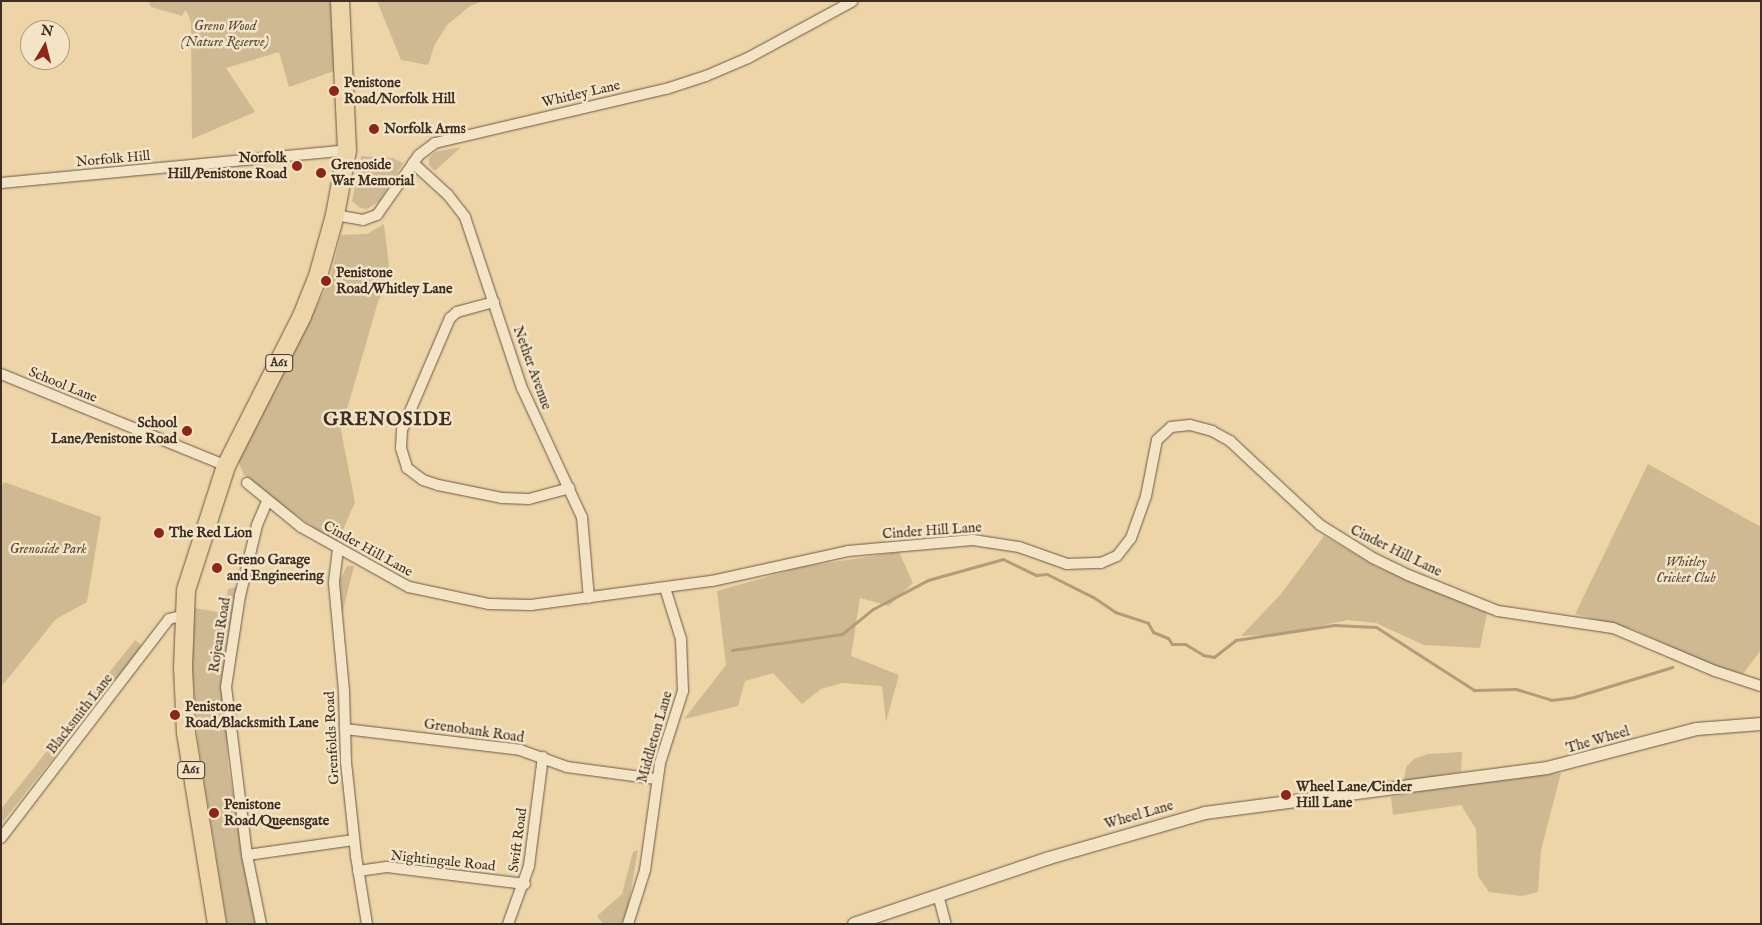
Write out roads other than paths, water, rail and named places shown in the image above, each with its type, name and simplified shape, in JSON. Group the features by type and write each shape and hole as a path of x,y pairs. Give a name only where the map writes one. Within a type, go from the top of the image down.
{"highway":[{"name":"A61","path":"217,924 186,734 183,668 185,615 193,563 226,466 302,316 318,276 335,215 347,150 340,1"}],"street":[{"name":"Whitley Lane","path":"335,215 363,220 377,215 413,163 435,143 666,89 706,76 756,54 853,1"},
{"name":"Norfolk Hill","path":"1,182 347,150"},
{"name":"Nether Avenue","path":"413,163 448,195 465,217 522,388 582,517 589,598"},
{"path":"494,302 457,312 450,318 402,430 401,448 407,468 423,480 438,485 502,498 529,498 570,488"},
{"name":"School Lane","path":"1,374 226,466"},
{"name":"Cinder Hill Lane","path":"247,483 267,502 338,550 409,588 444,597 514,605 589,598 721,579 823,555 973,540 1019,547 1067,564 1090,565 1109,561 1131,538 1143,507 1157,440 1171,427 1190,425 1212,431 1230,441 1320,525 1373,558 1408,575 1498,611 1613,628 1715,671 1761,686"},
{"name":"Rojean Road","path":"261,924 247,855 227,711 227,666 246,568 257,525 267,502"},
{"name":"Grenfolds Road","path":"338,550 334,583 345,729 354,840 367,924"},
{"name":"Middleton Lane","path":"628,924 645,870 656,779 684,682 681,639 665,588"},
{"name":"Blacksmith Lane","path":"1,838 169,619 185,615"},
{"name":"The Wheel","path":"1443,783 1571,764 1697,729 1761,724"},
{"name":"Grenobank Road","path":"345,729 507,748 543,757 567,767 656,779"},
{"name":"Swift Road","path":"508,924 525,884 543,757"},
{"name":"Wheel Lane","path":"854,924 1164,822 1206,813 1443,783"},
{"path":"247,855 354,840"},
{"name":"Nightingale Road","path":"358,871 387,867 525,884"},
{"path":"938,895 946,924"}],"waterway":[{"path":"732,650 842,634 873,609 928,580 1003,559 1036,575 1047,574 1093,597 1115,612 1148,623 1153,632 1168,638 1172,644 1185,644 1203,655 1214,657 1236,640 1334,625 1376,627 1474,690 1516,689 1551,700 1574,697 1673,667"}],"place":[{"name":"Penistone Road/Norfolk Hill","path":"334,91"},
{"name":"Norfolk Arms","path":"374,129"},
{"name":"Norfolk Hill/Penistone Road","path":"297,166"},
{"name":"Grenoside War Memorial","path":"321,173"},
{"name":"Penistone Road/Whitley Lane","path":"326,281"},
{"name":"School Lane/Penistone Road","path":"187,431"},
{"name":"The Red Lion","path":"159,533"},
{"name":"Greno Garage and Engineering","path":"217,568"},
{"name":"Penistone Road/Blacksmith Lane","path":"175,715"},
{"name":"Wheel Lane/Cinder Hill Lane","path":"1286,795"},
{"name":"Penistone Road/Queensgate","path":"214,813"}],"district":[{"name":"GRENOSIDE","path":"388,421"}],"park label":[{"name":"Greno Wood (Nature Reserve)","path":"225,34"},
{"name":"Grenoside Park","path":"48,549"},
{"name":"Whitley Cricket Club","path":"1686,570"}]}
